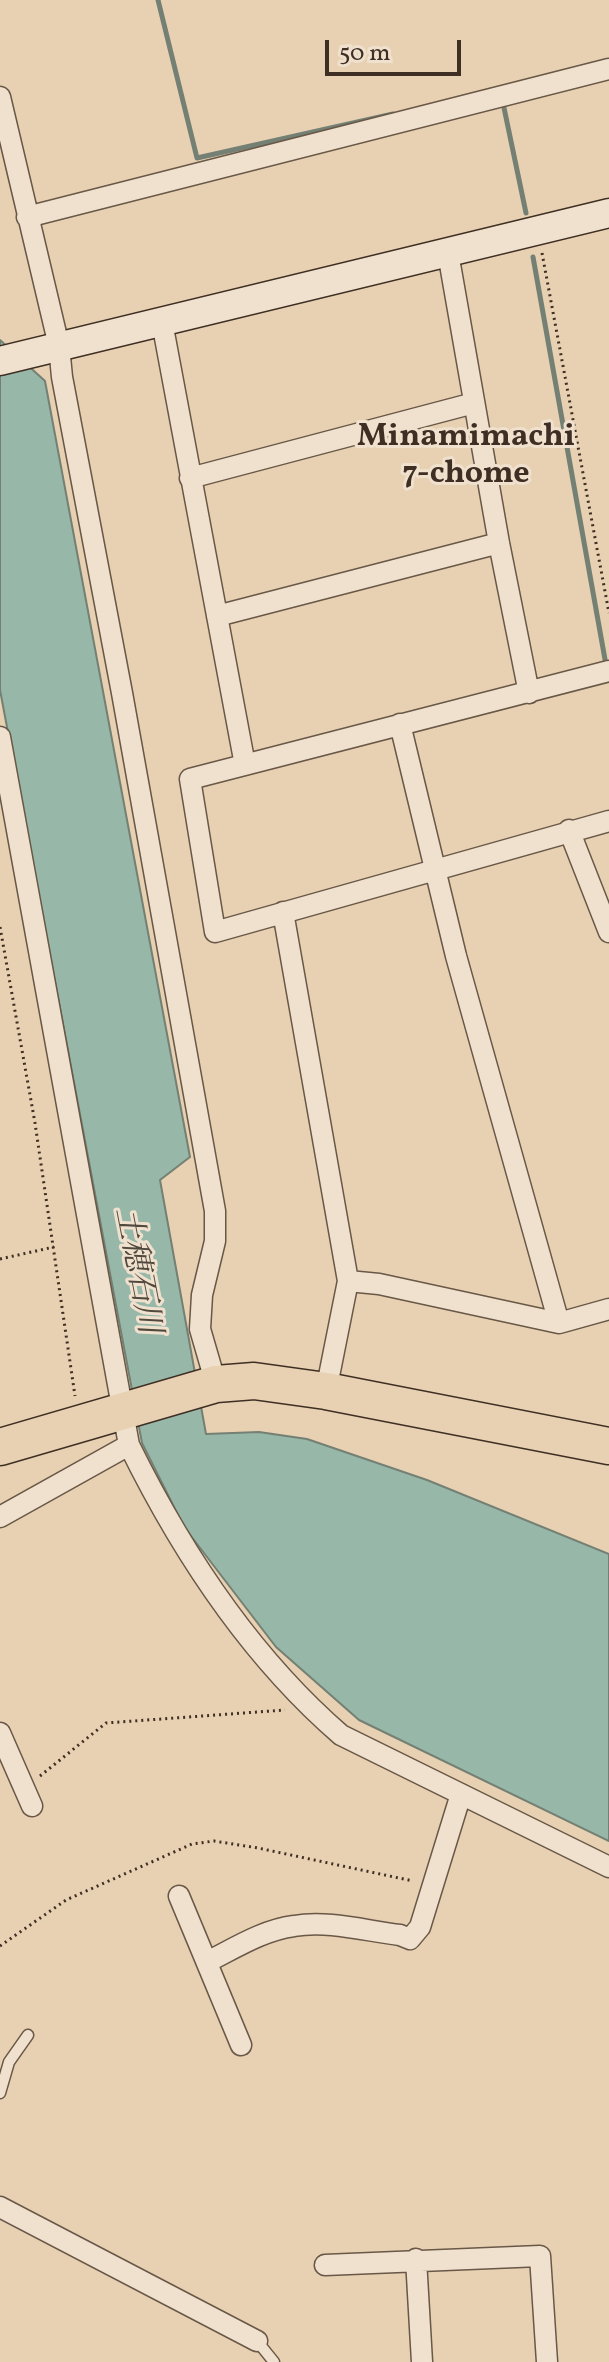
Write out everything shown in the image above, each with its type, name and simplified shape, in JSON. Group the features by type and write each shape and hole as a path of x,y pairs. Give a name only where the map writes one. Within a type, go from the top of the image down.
{"highway":[{"path":"0,1447 126,1421 210,1385 254,1381 326,1391 609,1446"},
{"path":"567,1437 609,1434"}],"street":[{"path":"27,217 609,69"},
{"path":"0,97 59,346 62,377 215,1211 215,1241 202,1295 200,1329 210,1385"},
{"path":"0,361 609,213"},
{"path":"448,253 529,693"},
{"path":"162,322 245,765"},
{"path":"190,478 474,403"},
{"path":"217,616 499,543"},
{"path":"609,671 190,779 215,932 609,821"},
{"path":"400,724 456,956 559,1323"},
{"path":"0,737 126,1421 154,1496 231,1611 308,1706 341,1735 609,1867"},
{"path":"569,830 609,932"},
{"path":"283,912 348,1281 326,1391"},
{"path":"348,1281 379,1284 559,1323 609,1309"},
{"path":"0,1517 126,1421"},
{"path":"0,1733 28,1798"},
{"path":"207,1962 265,1933 294,1926 316,1924 410,1939 420,1927 461,1794"},
{"path":"179,1896 241,2045"},
{"path":"0,2207 257,2341"},
{"path":"325,2265 540,2256 547,2362"},
{"path":"416,2259 422,2362"}],"lane":[{"path":"0,2093 9,2062 28,2035"},
{"path":"257,2341 274,2362"}],"path":[{"path":"540,245 609,613"},
{"path":"0,927 35,1123 74,1382"},
{"path":"0,1259 54,1247"},
{"path":"28,1798 106,1723 303,1709 308,1706"},
{"path":"0,1946 66,1900 192,1844 214,1841 258,1848 432,1886"}],"water":[{"name":"土穂石川","path":"0,340 45,381 190,1157 160,1180 206,1434 259,1432 307,1439 427,1480 609,1554 609,1841 359,1720 276,1647 184,1527 142,1443 0,690"}],"waterway":[{"path":"158,0 197,158 393,114"},
{"path":"503,103 526,213"},
{"path":"533,257 606,665"}],"district":[{"name":"Minamimachi 7-chome","path":"466,458"}]}
